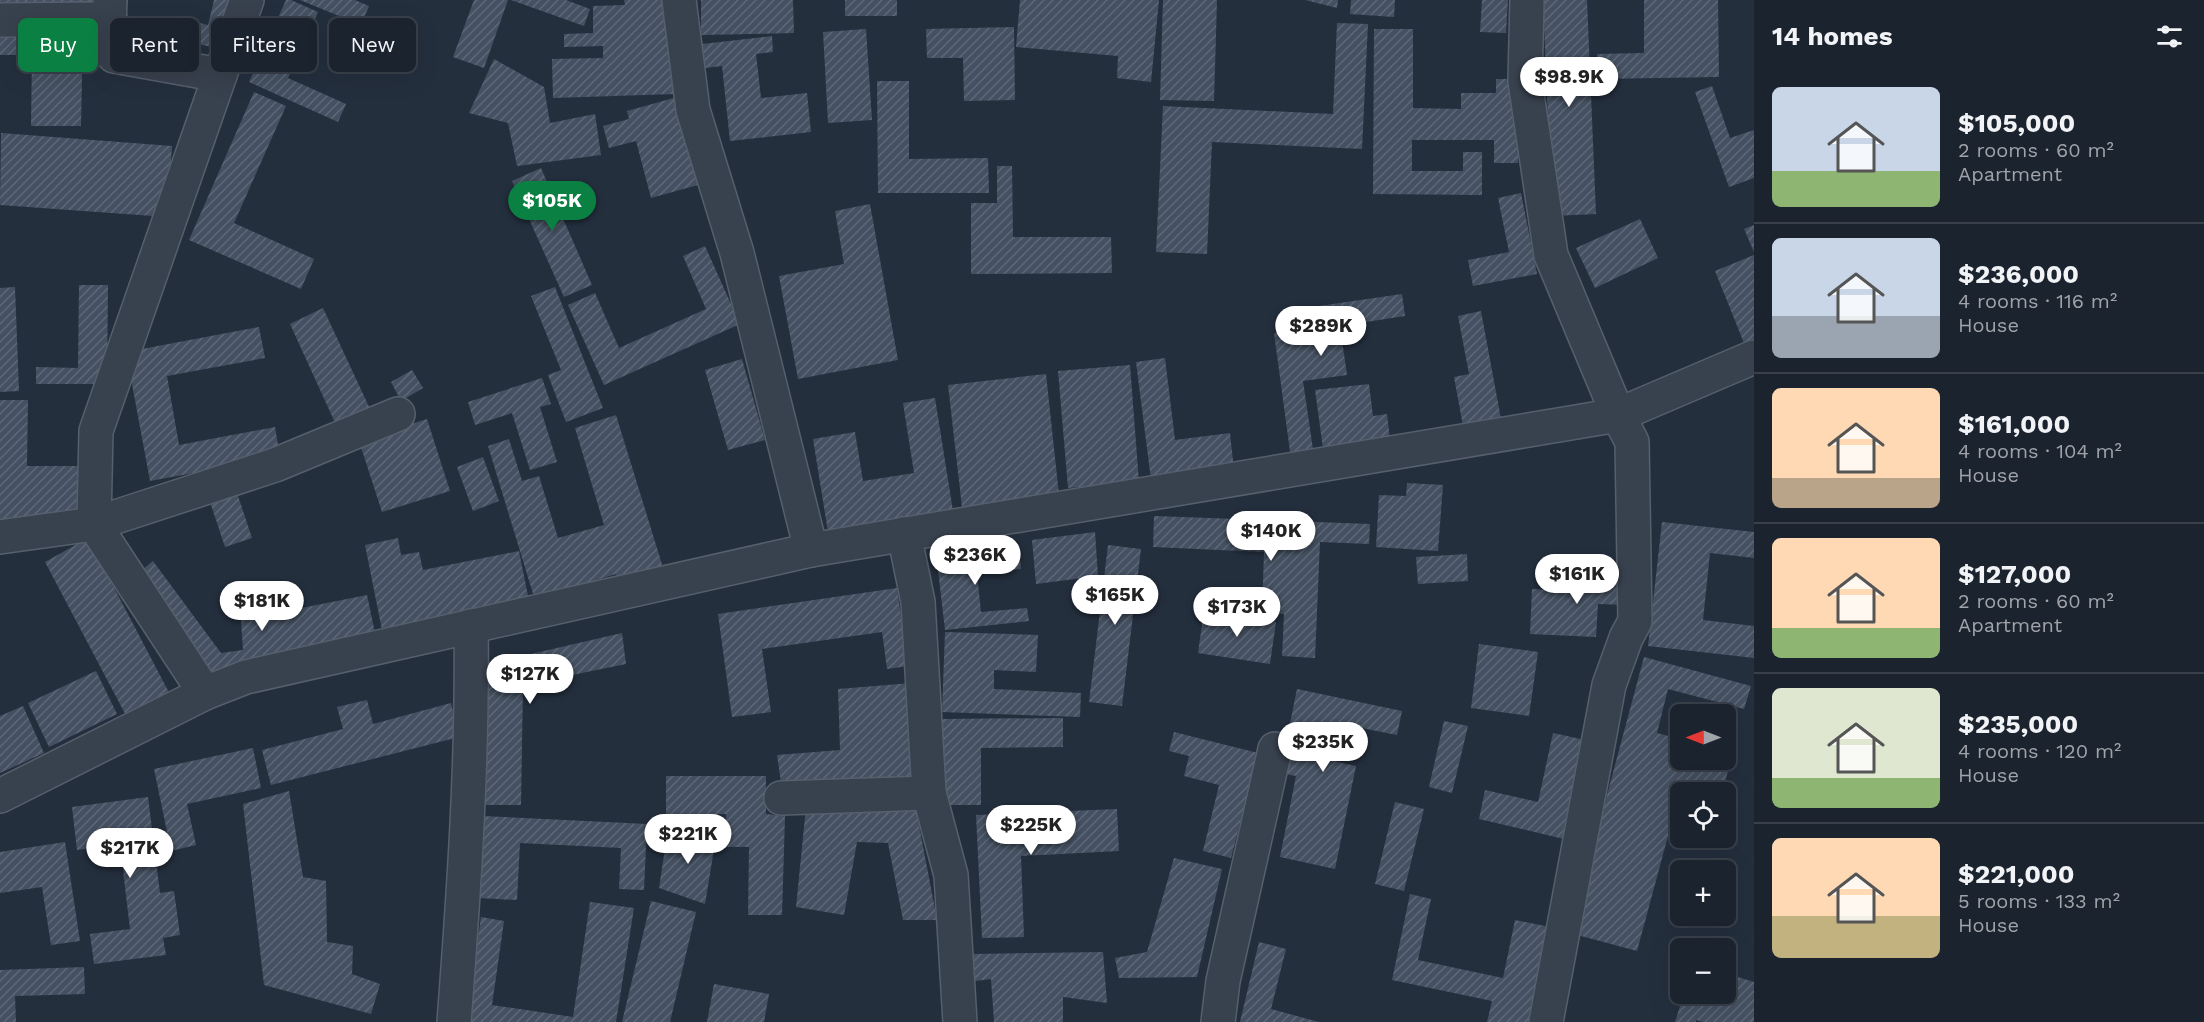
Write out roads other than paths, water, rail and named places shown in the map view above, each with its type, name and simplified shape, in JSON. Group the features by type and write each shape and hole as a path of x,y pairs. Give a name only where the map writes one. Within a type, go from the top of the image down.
{"street":[{"path":"205,693 94,524 96,431 247,0"},
{"path":"679,0 693,110 738,253 810,550"},
{"path":"1527,0 1525,81 1551,255 1618,415 1632,442 1635,621 1626,638 1609,685 1546,1022"},
{"path":"0,20 110,9 108,49 114,57 220,75"},
{"path":"0,796 205,693 246,677 810,550 1618,415 1754,357"},
{"path":"0,537 94,524 275,465 398,414"},
{"path":"904,534 918,602 929,793 951,875 960,1022"},
{"path":"454,1022 467,847 472,702 471,626"},
{"path":"1218,1022 1223,981 1275,749"},
{"path":"781,798 929,793"}]}
